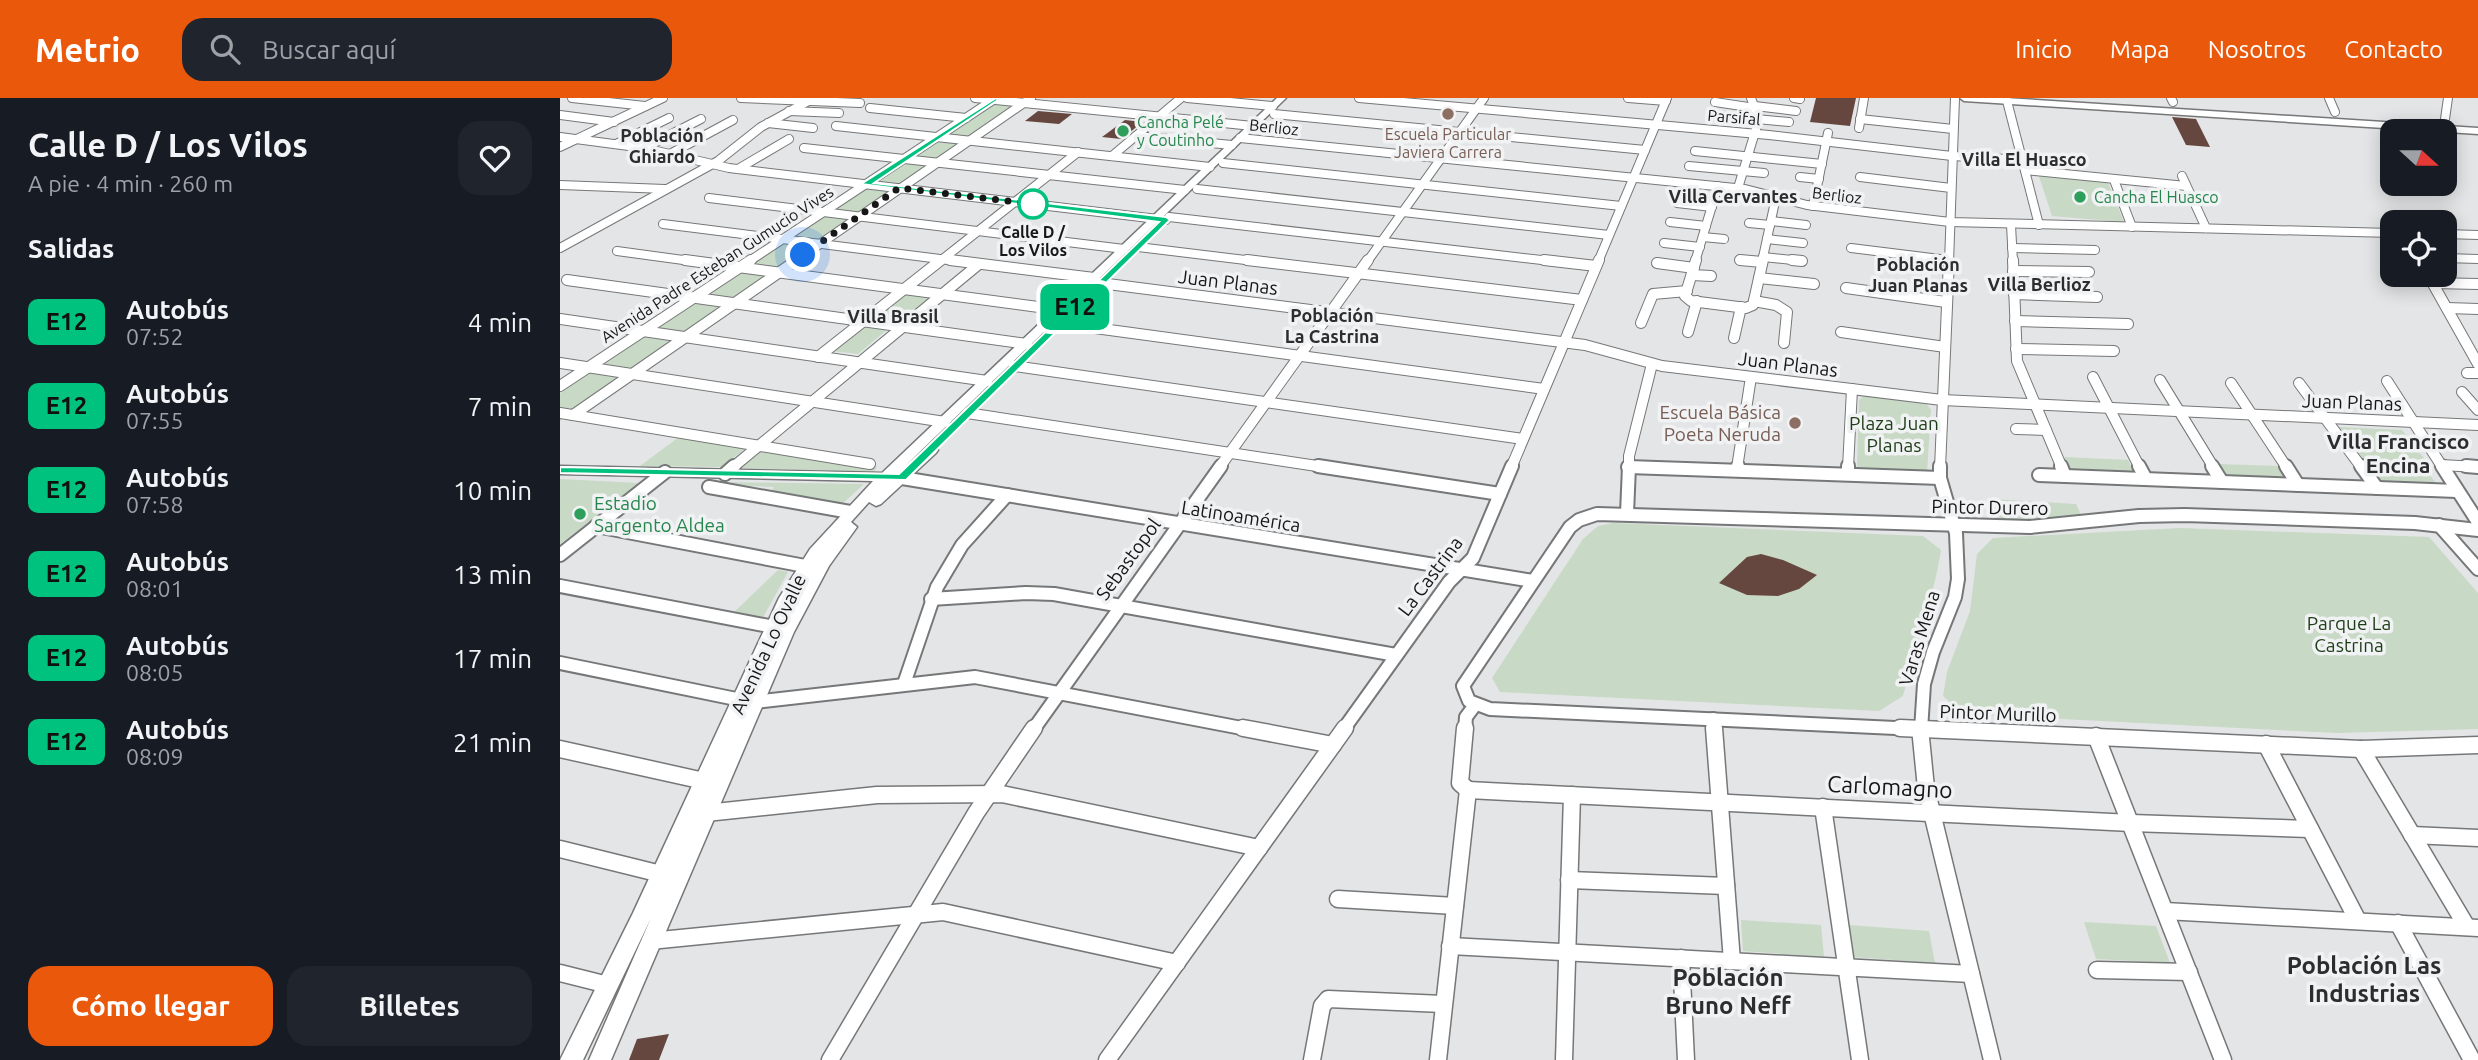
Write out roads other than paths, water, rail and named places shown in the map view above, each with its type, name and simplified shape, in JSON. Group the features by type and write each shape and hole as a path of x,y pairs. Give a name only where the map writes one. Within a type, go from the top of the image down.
{"main road":[{"name":"Avenida Lo Ovalle","path":"600,1060 706,813 775,627 805,566 850,512 967,413 1097,281 1138,247 1185,190 1273,110 1282,98"},
{"name":"Avenida Lo Ovalle","path":"1097,281 1124,249 1197,189 1223,163 1253,126 1291,98"},
{"path":"1964,98 2478,131"},
{"path":"2115,98 2445,119"},
{"path":"2457,120 2478,121"},
{"name":"Avenida Lo Ovalle","path":"571,1060 704,781 822,564 851,526 945,422 1027,344 1060,317"},
{"path":"560,470 894,477"}],"street":[{"path":"572,98 646,106"},
{"path":"560,148 663,98"},
{"path":"741,98 860,103"},
{"path":"975,98 1027,100 1253,126"},
{"path":"1112,156 1181,98"},
{"path":"1187,98 1460,132 1645,150"},
{"name":"Parsifal","path":"1359,98 1753,133 1952,156 2024,160"},
{"name":"Sebastopol","path":"830,1060 989,794 1484,98"},
{"path":"1628,98 1666,100"},
{"path":"1794,98 1800,99"},
{"path":"1864,98 1859,123 1954,128"},
{"name":"Varas Mena","path":"1955,98 1940,478 1954,524 1958,555 1957,587 1928,668 1920,710 1920,729 1923,764 1933,812 1992,1060"},
{"path":"2329,98 2335,112"},
{"path":"2445,119 2448,98"},
{"path":"560,248 712,165 768,122 811,99"},
{"name":"Avenida Padre Esteban Gumucio Vives","path":"560,386 995,99"},
{"path":"573,415 1027,100"},
{"name":"La Castrina","path":"1108,1060 1449,582 1473,558 1666,100"},
{"path":"2007,101 2039,225"},
{"path":"1715,102 1754,104 1796,111"},
{"path":"1738,188 1759,119 1754,104"},
{"path":"870,108 966,118"},
{"path":"789,111 839,113"},
{"path":"560,115 614,121"},
{"path":"1716,115 1789,122"},
{"path":"615,144 669,118"},
{"path":"644,148 701,119"},
{"path":"670,154 733,120"},
{"path":"768,122 813,128"},
{"path":"836,126 1210,167"},
{"path":"1813,206 1828,133"},
{"name":"Berlioz","path":"1136,136 1240,141 1441,158 1738,188 1813,206 1950,222 2380,233"},
{"path":"560,137 644,148 737,169 1596,266"},
{"path":"737,169 789,139"},
{"path":"804,148 1185,190"},
{"path":"1695,151 1822,164"},
{"path":"818,357 1078,152"},
{"path":"1223,163 1621,206"},
{"path":"1689,166 1764,173"},
{"path":"2025,170 2186,186"},
{"path":"2182,176 2206,229"},
{"path":"1800,177 1819,179"},
{"path":"1860,177 1951,188"},
{"path":"2114,180 2132,227"},
{"path":"560,185 667,189"},
{"path":"1688,332 1693,271 1718,186"},
{"path":"1197,189 1609,235"},
{"path":"1734,338 1759,278 1776,197"},
{"path":"709,198 1124,249"},
{"path":"1677,203 1712,207"},
{"path":"1670,222 1706,226"},
{"path":"1749,223 1806,225"},
{"path":"663,224 783,239"},
{"path":"2011,225 2018,364 2038,406 2065,476"},
{"path":"2457,234 2478,235"},
{"path":"560,237 578,238"},
{"path":"1703,237 1724,239"},
{"name":"Juan Planas","path":"783,239 1564,342 1597,347 1652,364 1942,400 2478,425"},
{"path":"1767,239 1803,243"},
{"path":"1664,243 1700,247"},
{"path":"1138,247 1581,300"},
{"path":"1851,248 1948,260"},
{"path":"2012,248 2095,250"},
{"path":"618,251 904,289 1300,356 1544,389"},
{"path":"2457,258 2478,259"},
{"path":"1740,260 1802,261"},
{"path":"1657,263 1711,276"},
{"path":"725,474 979,264"},
{"path":"2013,271 2089,272"},
{"path":"1759,278 1814,284"},
{"path":"567,280 1027,344"},
{"path":"2457,282 2478,284"},
{"path":"2435,287 2478,364"},
{"path":"1846,288 1946,302"},
{"path":"1641,323 1653,294 1749,305 1776,305 1787,312 1784,343"},
{"path":"2014,294 2097,297"},
{"path":"2447,308 2478,309"},
{"path":"560,318 988,381"},
{"path":"2015,321 2128,324"},
{"path":"1841,332 1945,347"},
{"path":"2464,339 2478,341"},
{"path":"2016,349 2114,351"},
{"path":"560,363 945,422"},
{"path":"1627,514 1628,467 1632,440 1652,364"},
{"path":"1014,366 1523,439"},
{"path":"1737,471 1751,377"},
{"path":"2093,377 2146,479"},
{"path":"2160,380 2221,482"},
{"path":"2387,382 2478,522"},
{"path":"2231,383 2298,485"},
{"path":"2299,383 2377,488"},
{"path":"1848,474 1852,389"},
{"path":"2462,392 2478,410"},
{"path":"560,413 870,464"},
{"path":"967,413 1500,494"},
{"path":"2015,429 2046,430"},
{"path":"2441,466 2478,467"},
{"path":"1628,467 1940,478"},
{"path":"560,555 665,472"},
{"path":"2039,475 2457,491"},
{"name":"Latinoamérica","path":"894,477 1533,581"},
{"path":"709,487 850,512"},
{"path":"904,684 932,599 962,545 1007,495"},
{"name":"Pintor Durero","path":"1475,705 1466,696 1465,681 1574,523 1597,514 2041,527 2169,515 2439,525 2478,530"},
{"path":"2439,525 2478,569"},
{"path":"596,526 805,566"},
{"path":"560,586 775,627"},
{"path":"932,599 1035,593 1396,655"},
{"path":"560,663 747,701 975,677 1333,744"},
{"path":"1438,1060 1468,790 1460,783 1466,717 1475,705"},
{"name":"Pintor Murillo","path":"1475,705 1490,709 2361,750 2478,746"},
{"path":"1713,719 1732,961"},
{"path":"2096,737 2223,1060"},
{"path":"2266,744 2358,921"},
{"path":"560,749 704,781"},
{"path":"2361,750 2472,927"},
{"name":"Carlomagno","path":"1468,790 2131,823 2310,829"},
{"path":"706,813 877,795 989,794 1017,796 1259,848"},
{"path":"1564,1060 1572,795"},
{"path":"1823,807 1860,1060"},
{"path":"2412,835 2478,838"},
{"path":"560,849 661,874"},
{"path":"1569,880 1726,886"},
{"path":"1338,899 1455,906"},
{"path":"2165,911 2472,927"},
{"path":"650,941 943,912 1177,963"},
{"path":"2398,923 2472,1060"},
{"path":"1450,946 1971,974"},
{"path":"1681,958 1686,1060"},
{"path":"2097,970 2189,972"},
{"path":"560,973 608,985"},
{"path":"1312,1060 1326,1001 1444,1004"}],"place":[{"name":"Escuela Particular Javiera Carrera","path":"1448,114"},
{"name":"Cancha Pelé y Coutinho","path":"1123,131"},
{"name":"Cancha El Huasco","path":"2080,197"},
{"name":"Calle D / Los Vilos","path":"1033,204"},
{"name":"Escuela Básica Poeta Neruda","path":"1795,423"},
{"name":"Estadio Sargento Aldea","path":"580,514"}],"district":[{"name":"Población Ghiardo","path":"662,146"},
{"name":"Villa El Huasco","path":"2024,160"},
{"name":"Villa Cervantes","path":"1733,197"},
{"name":"Población Juan Planas","path":"1918,275"},
{"name":"Villa Berlioz","path":"2039,285"},
{"name":"Villa Brasil","path":"893,317"},
{"name":"Población La Castrina","path":"1332,326"},
{"name":"Villa Francisco Encina","path":"2398,454"},
{"name":"Población Las Industrias","path":"2364,980"},
{"name":"Población Bruno Neff","path":"1728,992"}],"park label":[{"name":"Plaza Juan Planas","path":"1894,434"},
{"name":"Parque La Castrina","path":"2349,634"}]}
